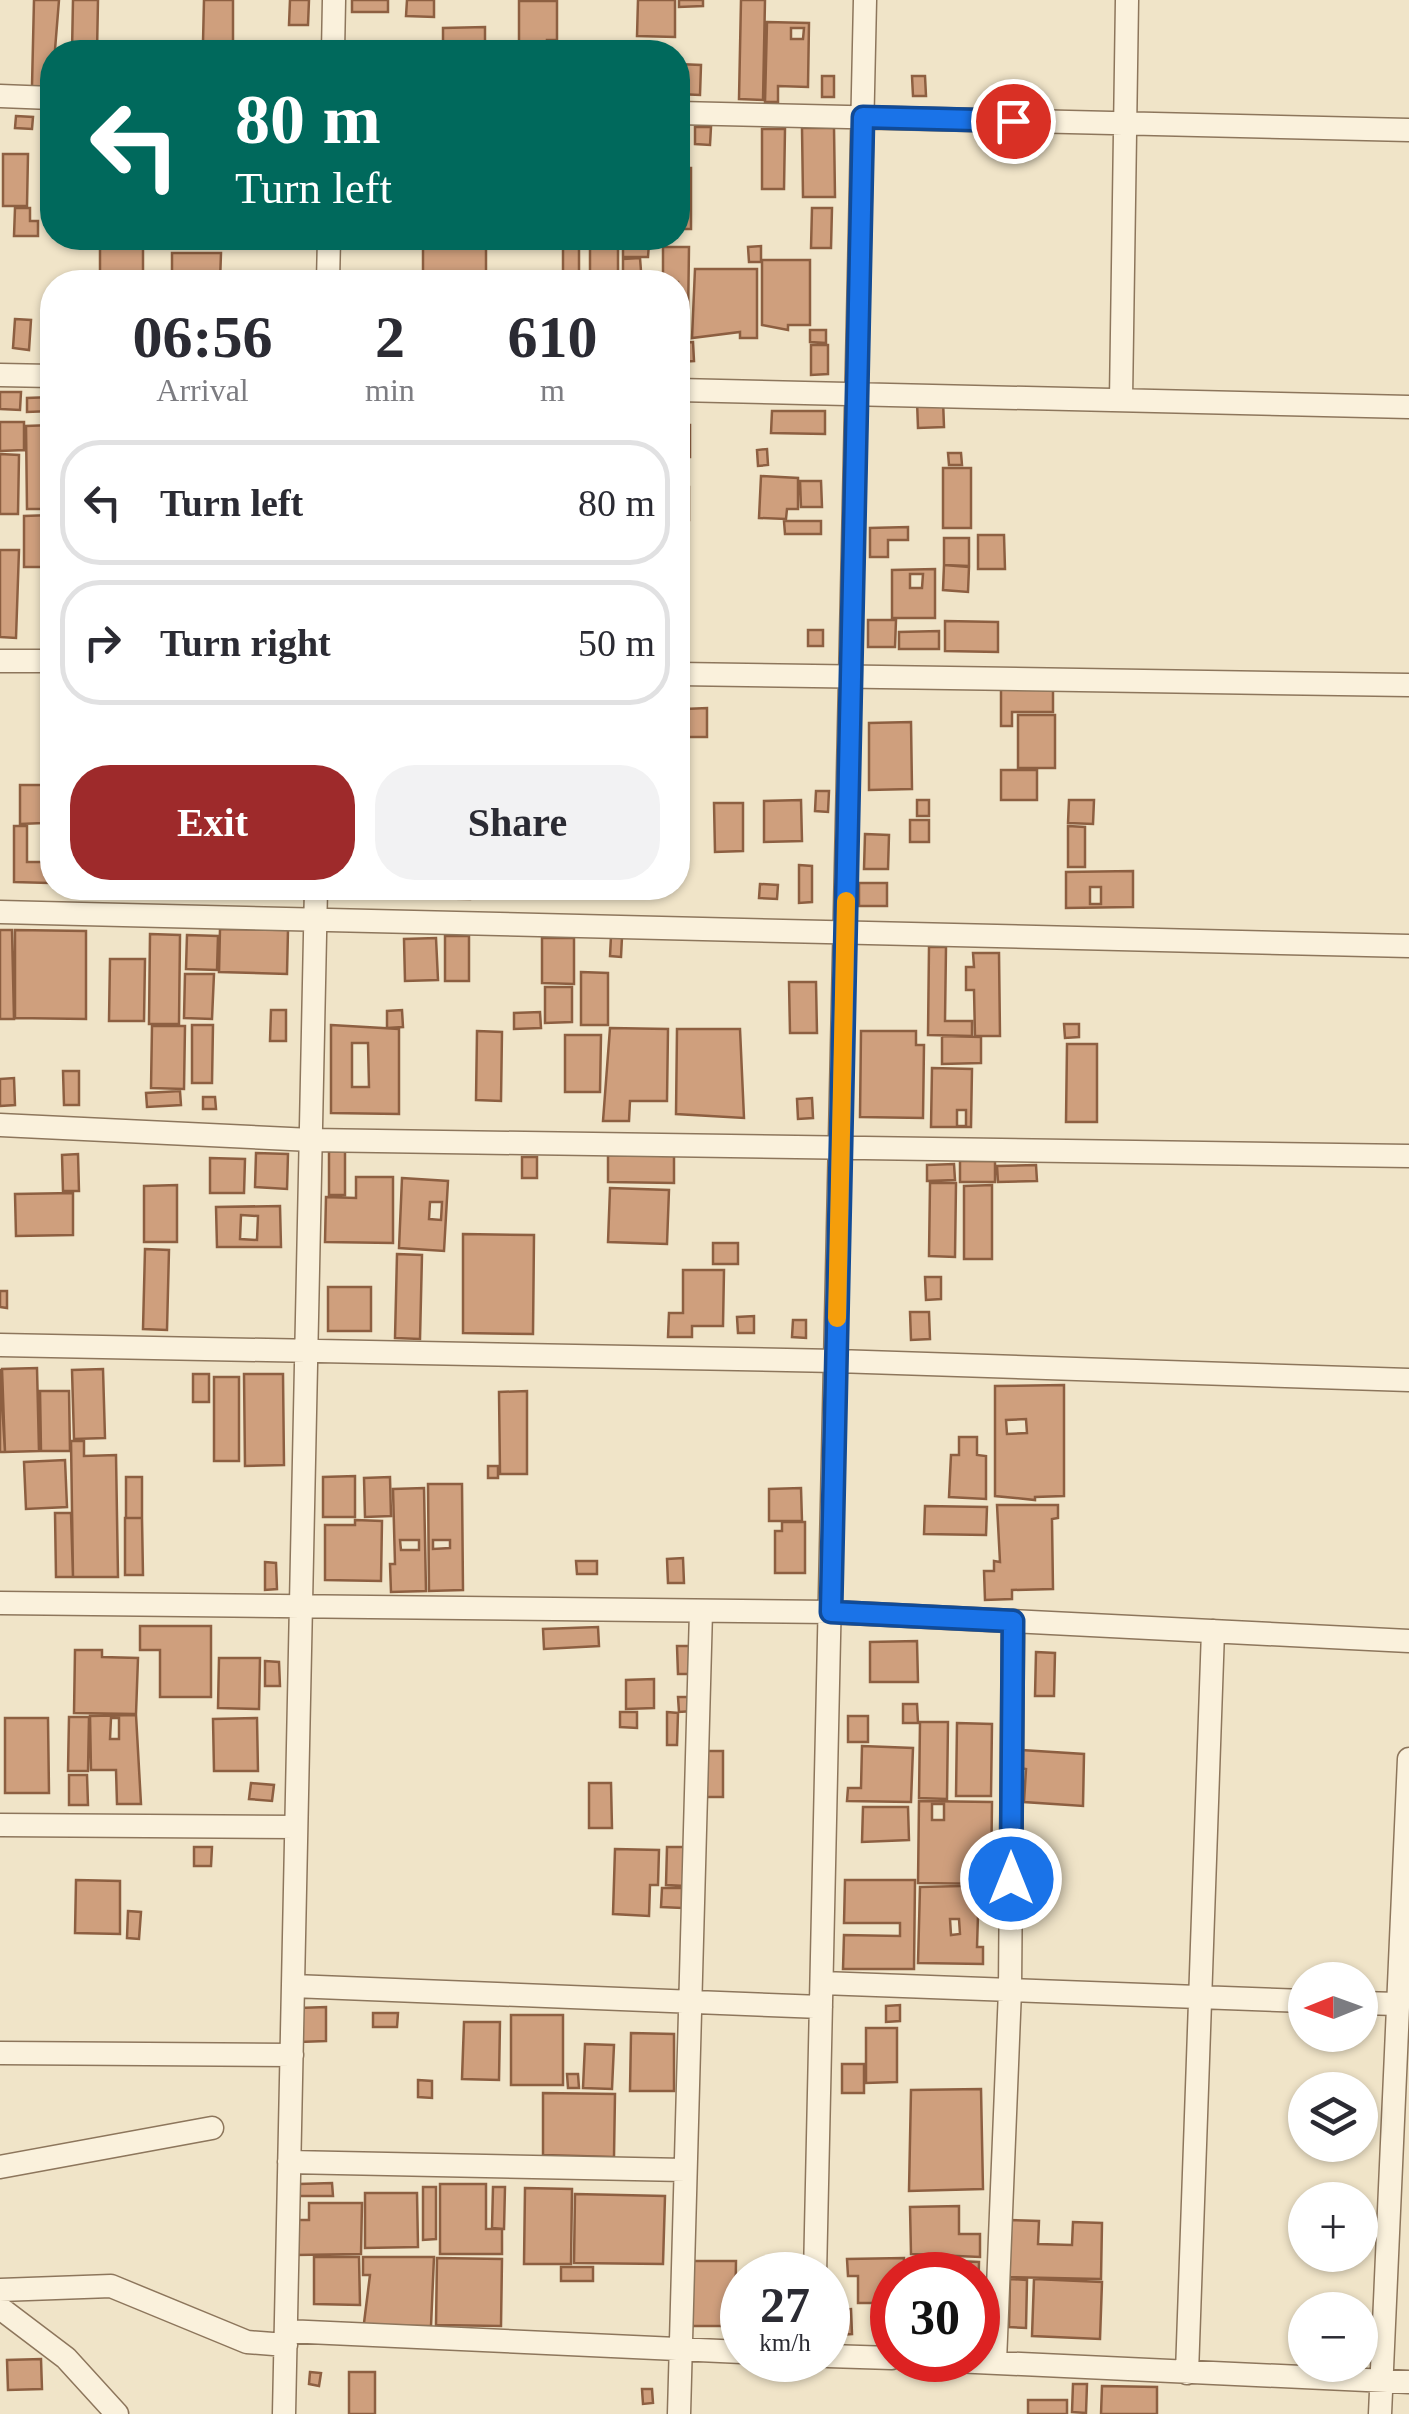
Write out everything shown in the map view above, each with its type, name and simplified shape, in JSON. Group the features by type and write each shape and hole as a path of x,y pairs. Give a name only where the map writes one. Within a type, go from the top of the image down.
{"street":[{"path":"333,40 334,0"},
{"path":"816,2252 865,0"},
{"path":"1121,400 1126,0"},
{"path":"0,96 40,98"},
{"path":"690,112 1409,130"},
{"path":"0,375 40,376"},
{"path":"690,390 1409,407"},
{"path":"0,660 40,662"},
{"path":"690,674 1409,686"},
{"path":"284,2414 316,900"},
{"path":"0,912 1409,946"},
{"path":"0,1125 311,1140 1409,1156"},
{"path":"0,1344 836,1361 1409,1380"},
{"path":"0,1603 831,1612 1409,1641"},
{"path":"678,2414 701,1611"},
{"path":"999,2252 1010,1990 1013,1621"},
{"path":"1187,2372 1213,1631"},
{"path":"1380,2414 1409,1758"},
{"path":"0,1825 296,1827"},
{"path":"822,1982 1288,2000"},
{"path":"293,1986 822,2007"},
{"path":"1378,2003 1398,2004"},
{"path":"0,2053 292,2055"},
{"path":"0,2167 212,2128"},
{"path":"289,2162 685,2170"},
{"path":"0,2290 111,2286 247,2342 286,2338 720,2351"},
{"path":"1385,2287 1409,2288"},
{"path":"0,2308 66,2358 117,2414"},
{"path":"1000,2362 1409,2382"}],"building":[{"path":"34,0 59,0 56,40 40,40 40,86 32,86"},
{"path":"73,0 98,0 97,40 72,40"},
{"path":"204,0 233,0 233,40 203,40"},
{"path":"290,0 309,0 308,25 289,25"},
{"path":"352,0 388,0 388,12 352,12"},
{"path":"407,0 434,0 434,17 406,16"},
{"path":"638,0 675,0 675,37 637,36"},
{"path":"679,0 703,0 703,6 679,7"},
{"path":"741,0 765,0 763,100 739,99"},
{"path":"519,1 557,1 557,40 519,40"},
{"path":"767,22 809,23 808,87 778,86 778,102 765,102","holes":["791,28 804,28 803,39 791,39"]},
{"path":"485,27 485,40 443,40 443,28"},
{"path":"690,65 701,65 700,95 690,95"},
{"path":"822,76 834,76 834,97 822,97"},
{"path":"912,76 925,76 926,96 913,96"},
{"path":"16,116 33,117 32,129 15,128"},
{"path":"695,127 711,127 710,145 695,144"},
{"path":"802,128 834,128 835,197 803,197"},
{"path":"762,129 785,129 784,189 762,189"},
{"path":"3,154 28,154 27,206 3,206"},
{"path":"15,208 30,208 30,221 38,221 38,236 14,236"},
{"path":"812,208 832,208 831,248 811,248"},
{"path":"761,246 761,262 749,262 748,247"},
{"path":"100,250 143,250 143,270 100,270"},
{"path":"423,250 486,250 486,270 423,270"},
{"path":"563,250 579,250 579,270 563,270"},
{"path":"590,250 618,250 618,270 590,270"},
{"path":"623,250 648,250 648,257 623,257"},
{"path":"663,250 689,250 689,270 663,270"},
{"path":"172,253 221,253 220,270 172,270"},
{"path":"640,258 641,270 623,270 623,259"},
{"path":"762,260 810,260 810,325 788,325 788,330 762,325"},
{"path":"695,269 757,269 757,338 740,338 740,332 692,338"},
{"path":"15,319 31,320 29,350 13,348"},
{"path":"810,330 826,330 826,343 810,342"},
{"path":"693,342 694,361 690,361"},
{"path":"811,345 828,345 828,374 811,375"},
{"path":"0,392 21,392 20,410 0,409"},
{"path":"40,397 40,411 27,412 27,398"},
{"path":"943,400 944,427 918,428 917,401"},
{"path":"772,411 825,411 825,434 771,433"},
{"path":"0,422 24,422 24,450 0,451"},
{"path":"40,425 40,509 27,509 26,426"},
{"path":"767,449 768,465 758,466 757,450"},
{"path":"948,453 961,453 962,465 949,465"},
{"path":"0,454 19,455 18,514 0,514"},
{"path":"943,468 971,468 971,528 943,528"},
{"path":"761,476 798,478 798,509 787,509 786,519 759,518"},
{"path":"800,481 821,481 822,507 801,507"},
{"path":"40,515 40,567 24,567 24,516"},
{"path":"784,521 821,521 821,534 785,534"},
{"path":"908,527 908,540 888,540 888,557 870,557 870,528"},
{"path":"978,535 1004,535 1005,569 978,569"},
{"path":"944,538 969,538 969,566 944,565"},
{"path":"0,550 19,550 16,638 0,637"},
{"path":"944,565 969,567 968,592 943,590"},
{"path":"935,569 935,618 892,618 892,570","holes":["910,574 923,574 922,588 910,588"]},
{"path":"868,620 896,620 895,647 868,647"},
{"path":"945,621 998,622 998,652 945,651"},
{"path":"808,630 823,630 823,646 808,646"},
{"path":"939,631 939,649 899,649 899,632"},
{"path":"1053,686 1053,712 1012,712 1012,726 1001,726 1001,687"},
{"path":"707,708 707,737 690,737 690,709"},
{"path":"1018,715 1055,715 1055,768 1018,768"},
{"path":"911,722 912,789 869,790 869,723"},
{"path":"1001,770 1037,770 1037,800 1001,800"},
{"path":"20,785 40,785 40,823 20,824"},
{"path":"816,791 829,791 828,812 815,811"},
{"path":"801,800 802,841 764,842 764,801"},
{"path":"917,800 929,800 929,816 917,816"},
{"path":"1069,800 1094,800 1093,824 1068,823"},
{"path":"714,803 743,803 743,851 715,852"},
{"path":"910,820 929,820 929,842 910,842"},
{"path":"14,826 27,826 27,862 40,862 40,883 14,882"},
{"path":"1068,826 1085,827 1085,867 1068,867"},
{"path":"865,834 889,835 888,869 864,869"},
{"path":"799,865 812,866 812,902 799,903"},
{"path":"1133,871 1133,907 1066,908 1066,872","holes":["1090,887 1101,887 1101,904 1090,904"]},
{"path":"859,883 887,883 887,906 859,906"},
{"path":"760,884 778,885 777,899 759,898"},
{"path":"220,929 288,930 287,974 219,972"},
{"path":"0,930 12,930 14,1019 0,1019"},
{"path":"15,930 86,931 86,1019 15,1018"},
{"path":"150,934 180,935 179,1024 149,1024"},
{"path":"187,935 218,936 217,970 186,969"},
{"path":"445,936 469,936 469,981 445,981"},
{"path":"611,936 622,937 621,957 610,956"},
{"path":"436,938 438,980 405,981 404,939"},
{"path":"542,938 574,938 574,984 542,983"},
{"path":"929,947 946,947 945,1021 972,1021 972,1036 928,1035"},
{"path":"973,953 999,953 1000,1036 975,1036 974,990 966,990 966,967 974,967"},
{"path":"110,959 145,959 144,1021 109,1021"},
{"path":"581,972 608,973 608,1025 581,1025"},
{"path":"185,974 214,974 212,1019 184,1018"},
{"path":"789,982 816,982 817,1033 790,1033"},
{"path":"545,987 572,987 572,1022 545,1023"},
{"path":"271,1010 286,1010 286,1041 270,1041"},
{"path":"402,1010 403,1027 387,1028 387,1011"},
{"path":"540,1012 541,1028 514,1029 514,1013"},
{"path":"1064,1024 1079,1024 1079,1037 1065,1038"},
{"path":"192,1025 213,1025 212,1083 192,1083"},
{"path":"331,1025 399,1029 399,1114 331,1113","holes":["352,1043 368,1043 369,1087 352,1087"]},
{"path":"152,1026 185,1026 184,1089 151,1088"},
{"path":"610,1028 668,1029 667,1101 630,1101 629,1121 603,1121"},
{"path":"677,1029 740,1029 744,1118 676,1114"},
{"path":"477,1031 502,1032 501,1101 476,1100"},
{"path":"861,1031 916,1031 916,1045 924,1045 923,1118 860,1117"},
{"path":"565,1035 601,1035 600,1092 565,1092"},
{"path":"942,1036 981,1037 981,1063 942,1064"},
{"path":"1067,1044 1097,1044 1097,1122 1066,1122"},
{"path":"932,1068 972,1069 971,1127 931,1127","holes":["957,1110 966,1110 966,1126 957,1126"]},
{"path":"63,1071 79,1071 79,1105 64,1105"},
{"path":"14,1078 15,1105 0,1106 0,1079"},
{"path":"180,1091 181,1105 147,1107 146,1093"},
{"path":"203,1097 215,1097 216,1109 203,1109"},
{"path":"812,1098 813,1118 798,1119 797,1099"},
{"path":"329,1151 345,1151 345,1195 329,1195"},
{"path":"256,1153 288,1154 287,1189 255,1187"},
{"path":"78,1154 79,1191 63,1191 62,1155"},
{"path":"608,1155 674,1156 674,1183 608,1182"},
{"path":"522,1157 537,1157 537,1178 522,1178"},
{"path":"210,1158 245,1159 244,1193 210,1193"},
{"path":"960,1161 995,1161 995,1182 960,1182"},
{"path":"954,1164 955,1180 927,1181 927,1165"},
{"path":"1036,1165 1037,1181 998,1182 997,1166"},
{"path":"356,1177 393,1177 393,1243 325,1242 326,1197 356,1198"},
{"path":"402,1178 448,1181 444,1251 399,1248","holes":["430,1202 442,1202 441,1220 429,1219"]},
{"path":"930,1183 956,1183 955,1257 929,1256"},
{"path":"177,1185 177,1242 144,1242 144,1186"},
{"path":"992,1185 992,1259 964,1259 964,1186"},
{"path":"610,1188 669,1190 667,1244 608,1242"},
{"path":"73,1193 73,1235 16,1236 15,1194"},
{"path":"280,1206 281,1247 217,1247 216,1207","holes":["241,1215 258,1216 257,1240 240,1239"]},
{"path":"463,1234 534,1235 533,1334 463,1333"},
{"path":"713,1243 738,1243 738,1264 713,1264"},
{"path":"145,1249 169,1250 167,1330 143,1329"},
{"path":"397,1254 422,1255 420,1339 395,1338"},
{"path":"683,1270 724,1270 723,1326 692,1326 692,1337 668,1337 669,1313 683,1313"},
{"path":"925,1277 941,1277 941,1299 926,1300"},
{"path":"328,1287 371,1287 371,1331 328,1331"},
{"path":"0,1291 7,1291 7,1308 0,1307"},
{"path":"910,1312 929,1312 930,1339 911,1340"},
{"path":"754,1316 754,1333 738,1333 737,1317"},
{"path":"793,1320 806,1320 806,1338 792,1337"},
{"path":"37,1368 39,1451 5,1452 2,1369"},
{"path":"0,1369 5,1452 0,1452"},
{"path":"103,1369 105,1438 74,1439 72,1370"},
{"path":"193,1374 209,1374 209,1402 193,1402"},
{"path":"244,1374 283,1374 284,1465 245,1466"},
{"path":"214,1377 239,1377 239,1461 214,1461"},
{"path":"1064,1385 1064,1496 1035,1500 995,1496 995,1386","holes":["1026,1419 1027,1433 1007,1434 1006,1420"]},
{"path":"40,1391 69,1391 70,1451 41,1451"},
{"path":"527,1391 527,1474 500,1474 499,1392"},
{"path":"959,1437 977,1437 977,1455 986,1456 986,1499 949,1497 951,1455 959,1455"},
{"path":"71,1441 84,1441 84,1456 116,1455 118,1577 73,1577"},
{"path":"65,1460 67,1507 26,1509 24,1462"},
{"path":"488,1466 498,1466 498,1478 488,1478"},
{"path":"355,1476 355,1517 323,1517 323,1477"},
{"path":"126,1477 142,1477 142,1518 126,1518"},
{"path":"390,1477 391,1516 365,1517 364,1478"},
{"path":"428,1484 462,1484 463,1590 429,1591","holes":["433,1540 450,1540 450,1548 433,1549"]},
{"path":"424,1488 426,1591 391,1592 390,1564 395,1564 393,1489","holes":["400,1540 419,1540 419,1550 401,1550"]},
{"path":"801,1488 802,1521 769,1521 769,1489"},
{"path":"997,1505 1058,1505 1058,1518 1052,1519 1053,1589 1012,1590 1012,1599 985,1600 984,1571 994,1571 994,1561 1000,1562"},
{"path":"925,1506 987,1507 986,1535 924,1534"},
{"path":"55,1513 71,1513 73,1577 56,1577"},
{"path":"125,1518 142,1518 143,1575 125,1575"},
{"path":"355,1520 382,1521 381,1581 325,1580 325,1525 355,1525"},
{"path":"782,1522 805,1522 805,1573 775,1573 775,1531 782,1531"},
{"path":"683,1558 684,1583 668,1583 667,1559"},
{"path":"576,1561 597,1561 597,1574 577,1574"},
{"path":"265,1562 276,1563 277,1589 265,1590"},
{"path":"140,1626 211,1626 211,1697 160,1697 160,1650 140,1650"},
{"path":"598,1627 599,1646 544,1649 543,1629"},
{"path":"917,1641 918,1682 870,1682 870,1642"},
{"path":"677,1646 692,1646 693,1674 678,1674"},
{"path":"75,1650 102,1650 102,1657 138,1658 136,1714 74,1713"},
{"path":"1036,1652 1055,1653 1054,1696 1035,1696"},
{"path":"219,1658 260,1658 259,1709 218,1708"},
{"path":"265,1661 279,1662 280,1686 265,1686"},
{"path":"654,1679 654,1708 626,1709 626,1680"},
{"path":"678,1697 693,1697 693,1711 679,1712"},
{"path":"903,1704 917,1704 918,1723 903,1723"},
{"path":"620,1712 637,1712 637,1728 620,1727"},
{"path":"667,1712 678,1713 677,1745 667,1745"},
{"path":"136,1715 141,1804 117,1804 116,1770 91,1770 90,1716","holes":["111,1718 119,1718 119,1739 110,1739"]},
{"path":"848,1716 868,1716 868,1742 848,1742"},
{"path":"69,1717 89,1717 88,1771 68,1771"},
{"path":"5,1718 48,1718 49,1793 5,1793"},
{"path":"257,1718 258,1771 214,1771 213,1719"},
{"path":"920,1722 948,1722 947,1799 919,1798"},
{"path":"957,1723 992,1724 991,1796 956,1796"},
{"path":"862,1746 913,1748 911,1802 847,1801 848,1788 861,1788"},
{"path":"1021,1750 1084,1754 1083,1806 1024,1802 1026,1769 1020,1768"},
{"path":"705,1751 723,1751 723,1797 706,1797"},
{"path":"69,1775 87,1775 88,1805 69,1805"},
{"path":"251,1783 274,1785 272,1801 249,1799"},
{"path":"589,1783 611,1783 612,1828 589,1828"},
{"path":"919,1801 992,1802 991,1884 918,1883","holes":["932,1804 944,1804 944,1820 932,1820"]},
{"path":"863,1807 908,1807 909,1840 862,1842"},
{"path":"194,1847 212,1847 211,1866 194,1866"},
{"path":"667,1847 686,1847 686,1886 666,1885"},
{"path":"615,1849 659,1850 658,1885 650,1885 649,1916 613,1914"},
{"path":"76,1880 120,1881 120,1934 75,1933"},
{"path":"845,1880 915,1880 914,1969 843,1969 844,1935 900,1936 900,1923 844,1923"},
{"path":"985,1886 984,1915 978,1915 977,1947 983,1947 983,1964 918,1963 920,1887","holes":["950,1919 959,1919 960,1934 951,1935"]},
{"path":"662,1888 682,1888 682,1908 661,1907"},
{"path":"128,1911 141,1912 139,1939 127,1938"},
{"path":"900,2005 900,2021 886,2022 886,2006"},
{"path":"326,2007 326,2041 299,2042 299,2008"},
{"path":"373,2013 398,2013 397,2027 373,2027"},
{"path":"511,2015 563,2015 563,2085 511,2085"},
{"path":"464,2022 500,2022 499,2080 462,2079"},
{"path":"866,2028 897,2028 897,2082 866,2083"},
{"path":"631,2033 674,2034 674,2091 630,2091"},
{"path":"585,2044 614,2045 612,2089 583,2088"},
{"path":"842,2064 864,2064 864,2093 842,2093"},
{"path":"567,2074 578,2074 579,2088 568,2088"},
{"path":"418,2080 432,2081 432,2098 418,2097"},
{"path":"981,2089 983,2189 909,2191 911,2090"},
{"path":"543,2093 615,2094 614,2157 543,2155"},
{"path":"332,2183 333,2196 299,2196 299,2184"},
{"path":"440,2184 486,2184 486,2229 502,2229 502,2254 440,2254"},
{"path":"423,2187 436,2187 436,2239 423,2240"},
{"path":"493,2187 505,2187 504,2229 492,2228"},
{"path":"525,2188 572,2189 571,2264 524,2264"},
{"path":"365,2193 417,2193 418,2247 365,2248"},
{"path":"575,2194 665,2196 663,2264 574,2263"},
{"path":"309,2203 362,2203 361,2254 296,2255 296,2220 309,2220"},
{"path":"959,2206 959,2234 980,2234 980,2252 911,2252 910,2207"},
{"path":"1007,2220 1039,2221 1038,2244 1072,2245 1073,2222 1102,2223 1101,2279 1006,2277"},
{"path":"314,2257 359,2257 360,2305 314,2304"},
{"path":"363,2257 434,2257 431,2326 377,2326 363,2331 370,2275 363,2275"},
{"path":"437,2258 502,2259 501,2326 436,2325"},
{"path":"850,2259 870,2259 870,2303 858,2303 858,2276 850,2276"},
{"path":"692,2261 720,2261 720,2326 692,2326"},
{"path":"561,2267 593,2267 593,2281 561,2281"},
{"path":"1010,2279 1027,2280 1026,2328 1009,2327"},
{"path":"1034,2279 1102,2282 1100,2339 1032,2336"},
{"path":"41,2359 42,2389 8,2390 7,2360"},
{"path":"310,2372 321,2373 319,2386 309,2384"},
{"path":"349,2372 375,2372 375,2414 349,2414"},
{"path":"1073,2384 1087,2384 1086,2413 1072,2412"},
{"path":"1102,2386 1157,2387 1157,2414 1101,2414"},
{"path":"642,2389 652,2389 653,2403 643,2404"},
{"path":"1028,2400 1067,2400 1067,2414 1028,2414"}],"slow traffic":[{"path":"837,1318 846,901"}],"route":[{"path":"1011,1879 1013,1621 831,1612 863,117 1013,121"}]}
